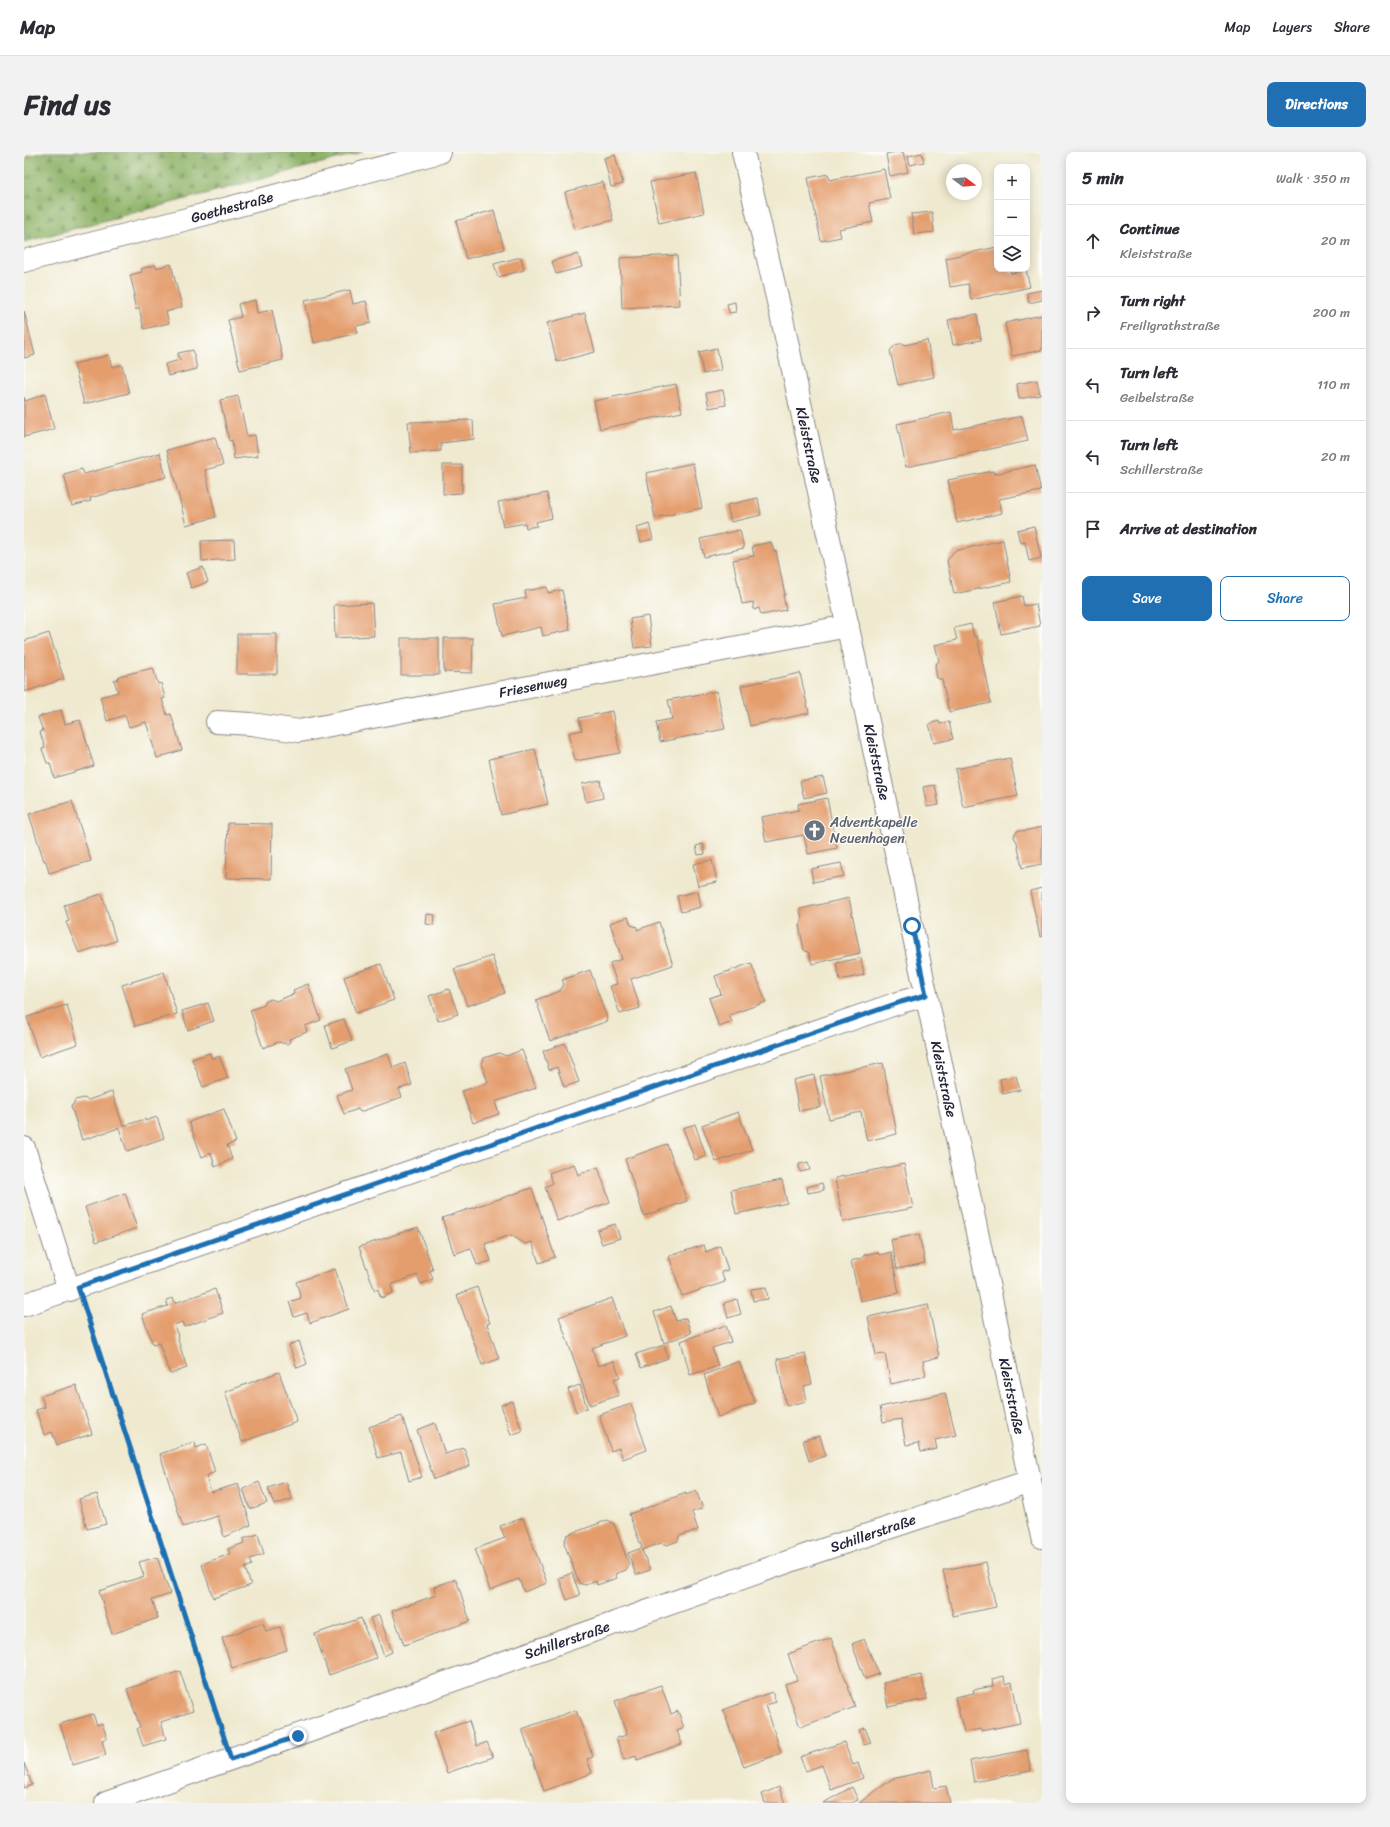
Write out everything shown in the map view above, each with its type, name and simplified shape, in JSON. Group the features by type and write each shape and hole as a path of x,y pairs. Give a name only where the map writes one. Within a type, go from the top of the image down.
{"street":[{"name":"Goethestraße","path":"24,261 440,152"},
{"name":"Kleiststraße","path":"743,152 783,323 1042,1537"},
{"name":"Friesenweg","path":"217,722 251,724 298,731 848,626"},
{"path":"24,1305 667,1082 901,1002 926,995"},
{"path":"24,1148 73,1288"},
{"name":"Schillerstraße","path":"106,1803 810,1554 1030,1481"}],"path":[{"path":"73,1288 231,1759"}],"green space":[{"path":"44,152 363,152 24,242 24,157"}],"building":[{"path":"903,152 908,172 890,176 886,154"},
{"path":"922,153 924,162 910,165 908,156"},
{"path":"615,155 623,184 611,187 604,158"},
{"path":"884,169 890,199 869,203 873,222 839,229 841,237 821,241 808,178 828,174 830,180"},
{"path":"696,173 704,213 659,223 650,182"},
{"path":"603,182 613,220 575,230 565,192"},
{"path":"494,210 504,249 466,259 456,221"},
{"path":"932,212 934,232 914,234 911,214"},
{"path":"994,248 994,272 1026,272 1030,287 971,300 968,284 950,287 946,258"},
{"path":"578,254 582,267 556,274 552,261"},
{"path":"677,255 680,305 622,308 620,258"},
{"path":"521,257 524,270 498,277 494,264"},
{"path":"171,264 182,307 166,312 169,323 144,329 139,308 136,310 133,296 135,295 130,275 142,272 141,269 155,265 156,268"},
{"path":"350,290 353,304 366,301 371,323 356,326 358,333 314,343 305,300"},
{"path":"1042,290 1042,300 1029,303 1027,293"},
{"path":"255,300 257,313 272,310 283,360 240,370 228,320 241,317 238,304"},
{"path":"735,302 736,312 729,313 727,304"},
{"path":"24,311 35,355 24,358"},
{"path":"585,313 595,352 557,362 547,323"},
{"path":"977,314 981,340 953,345 948,320"},
{"path":"1042,315 1042,350 1012,356 1005,323"},
{"path":"927,340 934,377 898,385 890,351 895,345 903,343 905,345"},
{"path":"717,348 721,370 703,374 699,352"},
{"path":"193,350 197,369 168,376 165,364 180,360 178,353"},
{"path":"109,355 112,367 122,365 129,393 84,404 74,364"},
{"path":"1037,380 1040,395 1019,399 1017,384"},
{"path":"676,384 682,412 600,429 594,401"},
{"path":"723,390 726,405 709,408 706,393"},
{"path":"45,394 54,429 24,437 24,397 25,401"},
{"path":"238,396 247,436 255,435 258,456 234,459 232,440 229,441 220,400"},
{"path":"951,412 954,430 1022,416 1028,441 906,467 897,424"},
{"path":"473,420 474,439 441,443 441,451 411,453 408,422"},
{"path":"215,437 223,465 205,470 216,517 186,525 167,450"},
{"path":"160,453 166,477 90,498 91,501 72,506 64,474 82,469 84,474"},
{"path":"693,463 702,508 655,518 646,473"},
{"path":"443,465 462,465 462,493 443,494"},
{"path":"1035,465 1041,491 999,499 1002,513 957,523 948,480 993,471 994,474"},
{"path":"547,493 552,518 536,522 537,526 526,528 525,523 503,527 498,502"},
{"path":"758,498 761,515 731,522 727,505"},
{"path":"649,524 653,539 641,542 637,528"},
{"path":"1034,526 1041,558 1029,561 1025,542 1020,543 1017,530"},
{"path":"740,530 744,548 704,557 700,539"},
{"path":"234,540 235,559 202,561 201,541"},
{"path":"1003,540 1011,582 954,594 947,561 954,551"},
{"path":"771,542 774,552 776,551 785,595 783,595 786,610 761,615 759,608 754,610 753,602 742,604 733,560 754,556 752,546"},
{"path":"203,567 208,582 191,588 186,573"},
{"path":"547,587 548,593 562,590 570,630 543,636 541,627 502,636 495,604 526,598 525,591"},
{"path":"1022,596 1024,606 1036,604 1040,626 1001,634 995,602"},
{"path":"372,603 374,636 335,638 334,605"},
{"path":"648,616 652,646 634,648 630,619"},
{"path":"971,624 974,637 977,636 991,703 949,712 942,680 937,678 935,665 939,661 935,645 957,640 954,628"},
{"path":"49,633 64,679 24,692 24,641"},
{"path":"237,634 277,634 277,674 237,674"},
{"path":"401,638 439,638 439,675 401,675"},
{"path":"444,638 473,638 472,673 444,672"},
{"path":"153,668 158,684 161,683 165,698 162,699 167,715 171,714 182,750 157,758 146,722 129,727 125,715 107,721 100,697 118,692 114,680 118,679 119,676"},
{"path":"800,673 809,713 750,726 741,686"},
{"path":"717,691 725,729 660,742 656,722 672,719 668,700"},
{"path":"61,710 65,724 80,720 94,766 54,778 50,763 47,763 42,749 45,748 40,732 43,731 38,717"},
{"path":"612,711 620,753 575,761 569,733 582,730 579,718"},
{"path":"939,721 940,724 949,722 953,739 934,743 929,724"},
{"path":"535,749 548,804 501,815 489,759"},
{"path":"1010,758 1018,796 963,807 955,769"},
{"path":"823,777 827,793 804,798 800,781"},
{"path":"600,780 603,798 586,802 582,784"},
{"path":"935,785 939,805 927,807 923,787"},
{"path":"827,798 837,848 808,854 804,835 766,842 761,817 799,810 798,804"},
{"path":"72,801 91,861 49,873 29,814"},
{"path":"228,823 272,824 271,879 226,878"},
{"path":"1042,827 1042,864 1022,868 1017,842 1014,837 1015,833 1019,830 1024,831"},
{"path":"703,844 705,854 698,855 696,846"},
{"path":"712,860 717,882 698,886 693,864"},
{"path":"841,863 844,876 813,882 811,869"},
{"path":"1042,888 1042,936 1040,937 1030,891"},
{"path":"698,891 701,907 681,912 677,896"},
{"path":"102,894 116,941 79,953 66,922 69,921 64,905"},
{"path":"849,898 860,953 812,964 809,953 804,950 799,925 802,920 800,909"},
{"path":"427,914 435,915 434,925 426,924"},
{"path":"628,917 631,925 637,927 637,930 659,922 673,965 631,979 640,1008 620,1014 610,986 617,984 610,963 622,959 610,923"},
{"path":"492,956 505,993 467,1006 454,969"},
{"path":"861,958 864,975 840,980 836,963"},
{"path":"751,963 766,1002 729,1015 732,1022 719,1027 709,998 721,994 715,976"},
{"path":"381,964 394,1000 356,1013 344,977"},
{"path":"590,970 608,1021 550,1041 536,1000 560,991 564,984 562,980"},
{"path":"164,972 177,1014 135,1026 122,985"},
{"path":"308,984 321,1020 305,1026 307,1032 289,1039 290,1042 287,1044 278,1042 263,1048 250,1010 264,1005 266,1001 271,999 276,1001 294,994 293,990"},
{"path":"449,989 458,1014 438,1021 429,996"},
{"path":"208,1003 214,1021 188,1030 182,1011"},
{"path":"67,1005 78,1044 39,1057 27,1017"},
{"path":"344,1019 352,1041 332,1048 325,1025"},
{"path":"565,1043 579,1082 564,1087 557,1067 549,1070 543,1051"},
{"path":"522,1050 536,1088 495,1102 499,1114 473,1123 462,1091 488,1083 482,1064 484,1058 499,1053 506,1056"},
{"path":"210,1053 212,1059 219,1056 228,1078 203,1087 192,1059"},
{"path":"388,1054 393,1068 405,1063 412,1085 399,1089 402,1097 360,1112 358,1109 344,1114 337,1095 352,1090 345,1069"},
{"path":"883,1063 897,1134 867,1141 861,1112 829,1119 820,1076"},
{"path":"814,1075 821,1107 799,1111 793,1080"},
{"path":"1016,1076 1020,1090 1003,1094 1000,1079"},
{"path":"112,1092 123,1126 157,1117 164,1138 127,1151 119,1128 82,1140 71,1106 75,1100 84,1098 88,1100"},
{"path":"224,1109 236,1142 227,1145 232,1159 215,1167 211,1153 202,1157 189,1122"},
{"path":"738,1112 752,1150 716,1162 702,1125"},
{"path":"695,1124 706,1156 695,1160 683,1128"},
{"path":"667,1144 687,1201 644,1216 625,1159"},
{"path":"808,1162 810,1170 800,1172 799,1164"},
{"path":"574,1164 578,1175 598,1167 610,1202 557,1221 545,1187 553,1183 549,1173"},
{"path":"904,1164 913,1208 843,1222 835,1178"},
{"path":"782,1180 787,1203 736,1214 731,1190"},
{"path":"822,1183 824,1190 808,1193 807,1187"},
{"path":"532,1188 555,1257 539,1263 532,1242 525,1244 511,1235 485,1244 491,1261 477,1265 471,1248 454,1254 442,1218"},
{"path":"125,1193 137,1228 96,1242 85,1207"},
{"path":"615,1224 620,1238 602,1244 597,1230"},
{"path":"418,1227 433,1270 430,1271 433,1279 421,1284 417,1275 391,1285 393,1293 381,1298 378,1289 375,1291 359,1247"},
{"path":"919,1234 925,1263 897,1269 891,1240"},
{"path":"704,1245 706,1252 720,1246 728,1270 721,1272 725,1282 682,1296 669,1256"},
{"path":"877,1252 880,1255 891,1252 899,1293 860,1301 851,1261 862,1258 864,1255"},
{"path":"335,1269 349,1309 310,1323 307,1313 294,1317 289,1302 301,1298 296,1282"},
{"path":"477,1287 490,1323 487,1324 499,1359 482,1365 457,1295"},
{"path":"766,1287 768,1299 753,1301 751,1289"},
{"path":"215,1289 223,1313 184,1327 182,1322 174,1325 187,1368 170,1374 159,1343 153,1345 142,1314 168,1306 166,1300 173,1298 175,1303"},
{"path":"612,1298 625,1336 592,1348 598,1366 614,1361 620,1377 614,1379 619,1395 590,1405 559,1317"},
{"path":"737,1299 741,1314 728,1318 724,1303"},
{"path":"928,1304 939,1357 923,1361 926,1376 891,1384 885,1354 876,1355 868,1317"},
{"path":"671,1306 676,1321 686,1318 691,1333 664,1343 654,1312"},
{"path":"726,1325 731,1342 712,1348 718,1366 690,1375 681,1341"},
{"path":"299,1341 307,1364 297,1368 289,1345"},
{"path":"664,1345 668,1358 641,1368 636,1354"},
{"path":"805,1353 812,1384 804,1386 807,1401 786,1406 777,1359"},
{"path":"739,1361 755,1403 718,1417 704,1375"},
{"path":"279,1372 297,1422 242,1442 225,1392"},
{"path":"76,1385 92,1434 57,1445 52,1432 44,1435 36,1410 45,1407 41,1396"},
{"path":"580,1385 587,1408 576,1412 568,1389"},
{"path":"945,1393 956,1435 935,1440 937,1449 921,1452 919,1443 906,1445 901,1419 883,1422 880,1407"},
{"path":"512,1401 522,1431 511,1435 501,1405"},
{"path":"631,1404 647,1450 623,1459 619,1448 611,1451 599,1415"},
{"path":"402,1416 422,1477 409,1481 401,1452 378,1458 369,1427"},
{"path":"435,1423 445,1454 464,1448 470,1466 434,1479 417,1430"},
{"path":"820,1436 826,1456 809,1461 803,1440"},
{"path":"195,1442 196,1448 206,1444 215,1472 206,1476 211,1492 238,1484 251,1525 224,1537 218,1516 183,1527 160,1454"},
{"path":"259,1482 267,1503 250,1509 243,1489"},
{"path":"286,1482 292,1499 274,1505 268,1488"},
{"path":"696,1491 703,1508 692,1512 698,1530 679,1536 678,1541 667,1545 661,1543 642,1550 650,1570 636,1575 628,1553 642,1548 629,1514 686,1493 686,1495"},
{"path":"97,1494 106,1524 87,1529 79,1499"},
{"path":"523,1518 547,1583 524,1592 519,1579 490,1590 475,1549 505,1538 500,1526"},
{"path":"608,1520 614,1524 629,1564 626,1570 615,1574 617,1578 597,1585 596,1581 585,1585 579,1583 564,1543 567,1535"},
{"path":"258,1534 264,1554 250,1559 252,1565 245,1568 251,1585 213,1598 202,1564 230,1554 228,1549 244,1543 243,1539"},
{"path":"157,1557 170,1594 152,1600 158,1618 112,1634 99,1591 144,1576 139,1562"},
{"path":"986,1562 996,1607 953,1616 943,1570"},
{"path":"572,1573 580,1595 567,1600 559,1578"},
{"path":"456,1579 470,1621 404,1645 392,1611 436,1595 434,1587"},
{"path":"379,1615 392,1652 384,1656 370,1618"},
{"path":"361,1618 376,1658 329,1675 315,1634"},
{"path":"263,1623 266,1631 280,1627 287,1650 232,1668 222,1638"},
{"path":"831,1638 855,1707 800,1727 785,1684 797,1680 788,1654"},
{"path":"864,1639 879,1674 865,1679 852,1644"},
{"path":"180,1671 193,1711 161,1722 166,1739 143,1746 137,1729 140,1727 127,1689"},
{"path":"921,1675 927,1699 888,1707 883,1683"},
{"path":"1004,1676 1005,1684 1012,1682 1020,1723 981,1731 981,1729 964,1732 955,1697 974,1693 973,1690 993,1686 992,1679"},
{"path":"661,1685 671,1714 678,1711 684,1728 677,1731 682,1744 637,1760 636,1756 624,1760 616,1738 627,1735 615,1701"},
{"path":"772,1692 776,1702 766,1705 781,1753 744,1767 723,1710"},
{"path":"576,1710 593,1757 587,1759 592,1773 544,1791 522,1729"},
{"path":"93,1714 97,1725 102,1723 107,1738 102,1740 106,1755 73,1765 60,1724"},
{"path":"469,1721 477,1746 487,1742 493,1757 447,1773 433,1733"},
{"path":"865,1728 871,1743 864,1745 859,1730"},
{"path":"844,1742 853,1765 858,1763 863,1778 831,1790 822,1765 806,1771 800,1757"},
{"path":"1027,1750 1031,1771 974,1782 970,1761"},
{"path":"24,1763 32,1785 24,1788"},
{"path":"931,1770 934,1788 946,1786 950,1803 859,1803 892,1779"},
{"path":"779,1787 785,1803 765,1803 762,1794"},
{"path":"852,1787 858,1800 852,1803 823,1803"}],"place":[{"name":"Adventkapelle Neuenhagen","path":"814,830"}],"route":[{"path":"298,1736 231,1759 78,1287 659,1085 901,1002 926,995 912,926"}]}
